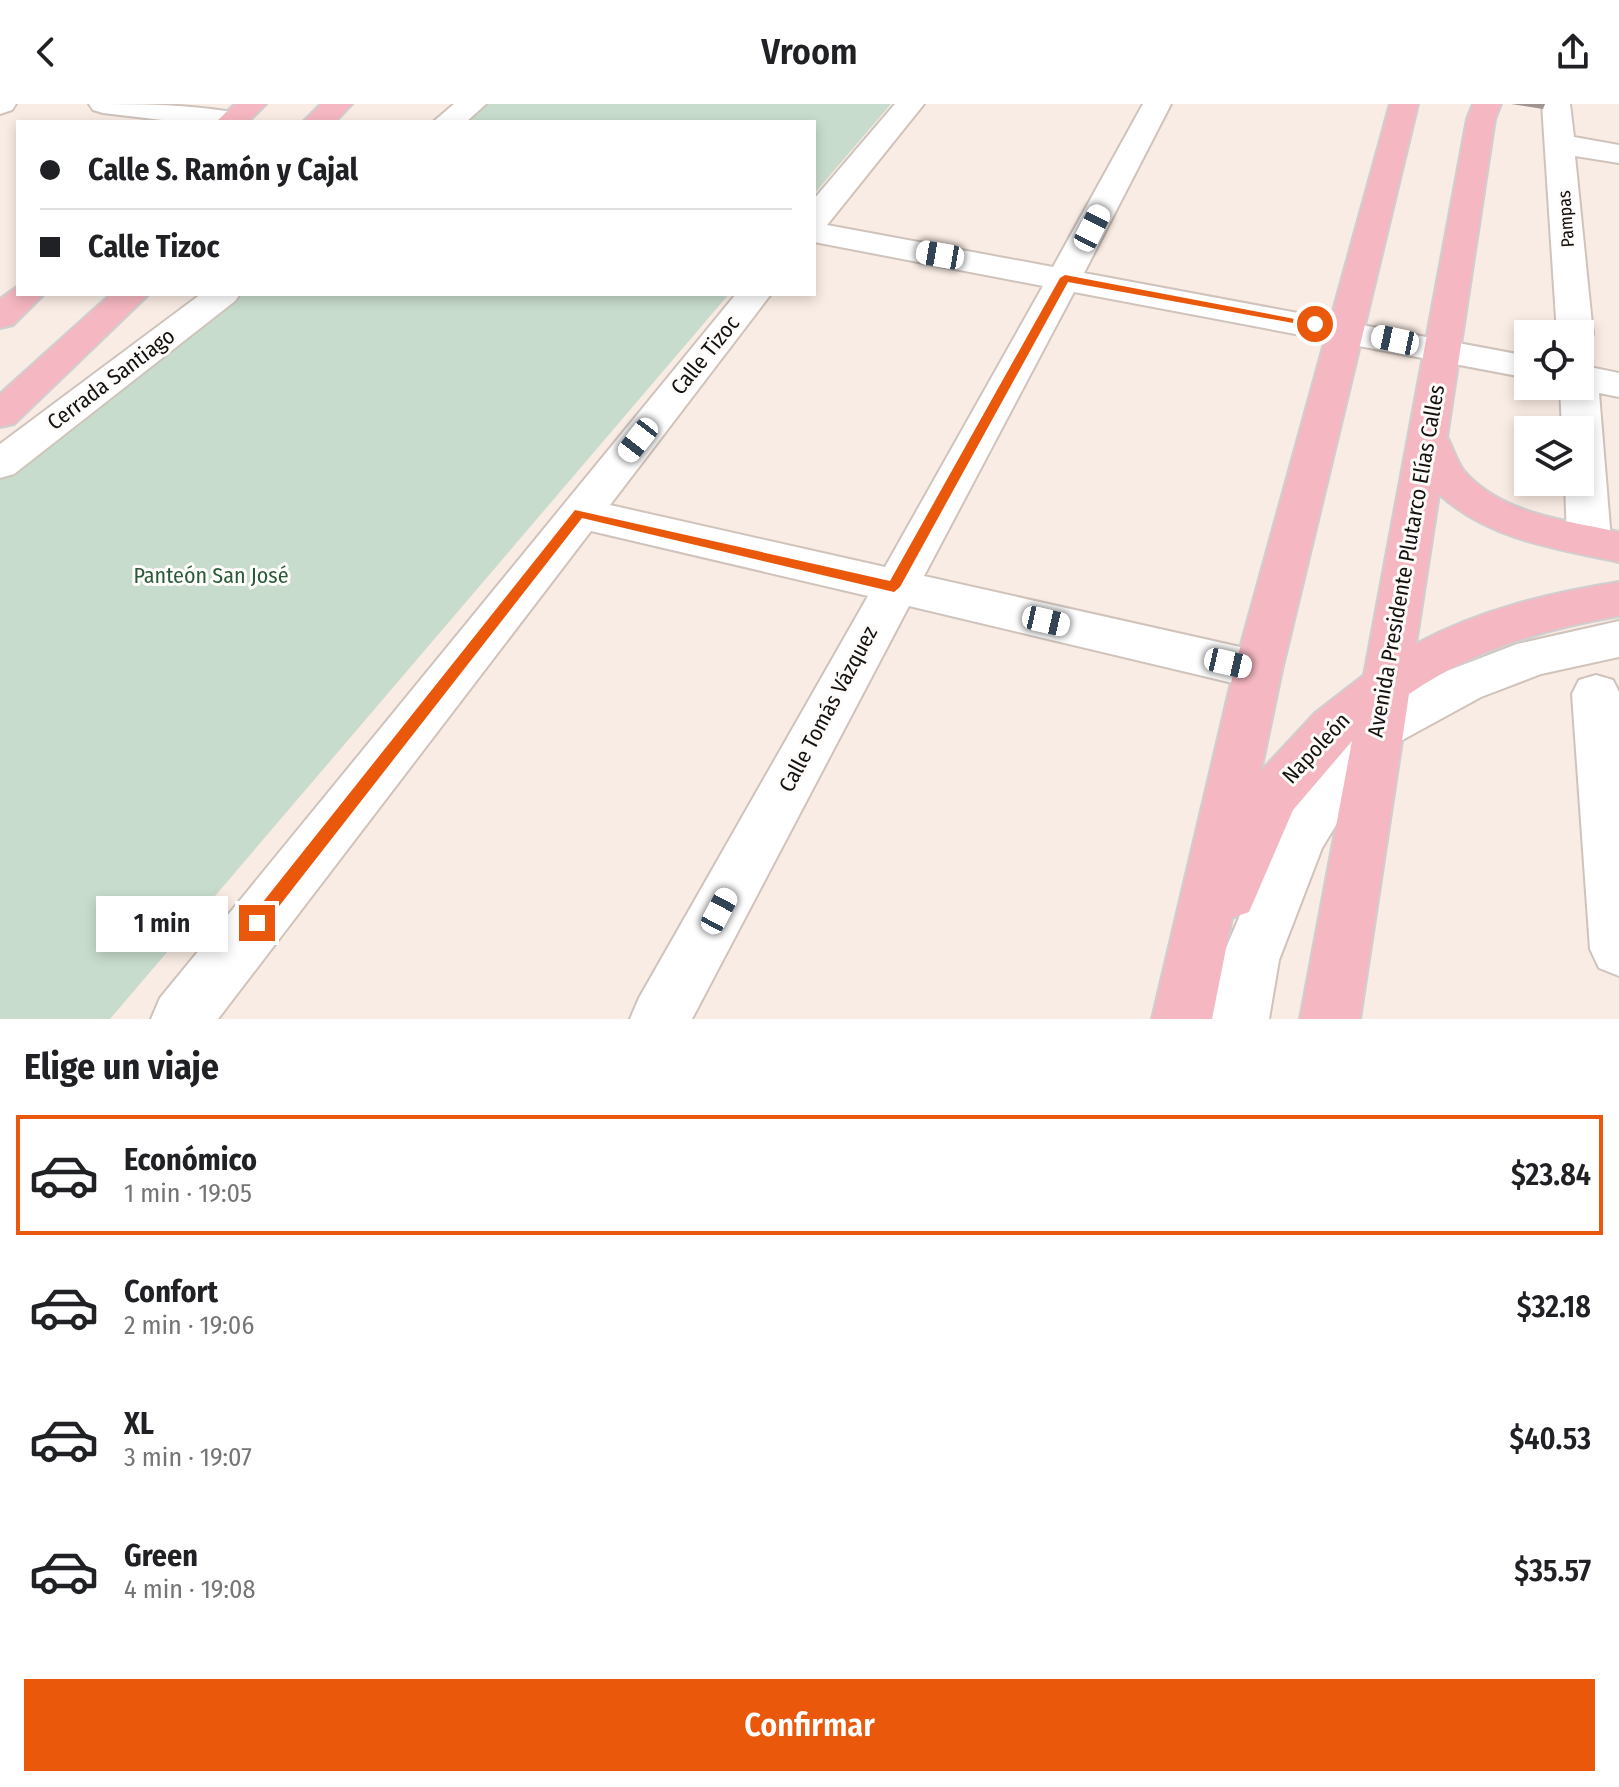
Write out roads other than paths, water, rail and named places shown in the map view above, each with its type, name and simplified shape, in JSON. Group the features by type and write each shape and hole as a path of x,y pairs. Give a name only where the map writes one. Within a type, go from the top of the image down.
{"main road":[{"path":"320,120 338,104"},
{"path":"1189,992 1258,670 1404,104"},
{"name":"Avenida Presidente Plutarco Elías Calles","path":"1330,1019 1380,706 1481,119 1487,104"},
{"path":"0,317 25,296"},
{"path":"0,415 130,296"},
{"path":"1428,438 1449,481 1485,511 1525,525 1604,544"},
{"name":"Napoleón","path":"1189,992 1276,793 1326,731 1380,706 1450,647 1589,603 1619,599"}],"street":[{"path":"103,104 239,115"},
{"path":"451,120 472,104"},
{"path":"816,217 910,104"},
{"name":"Calle Tomás Vázquez","path":"660,1019 1157,104"},
{"name":"Pampas","path":"1556,104 1574,320"},
{"path":"1560,144 1619,154"},
{"path":"816,232 1347,330 1514,364"},
{"name":"Cerrada Santiago","path":"0,464 220,296"},
{"name":"Calle Tizoc","path":"181,1019 752,296"},
{"path":"1594,380 1619,385"},
{"path":"1581,400 1604,544"},
{"path":"579,513 1258,670"},
{"path":"1239,1019 1250,960 1299,838 1380,706 1464,684 1534,657 1619,639"},
{"path":"1596,694 1611,767 1619,949"}],"park label":[{"name":"Panteón San José","path":"211,575"}]}
